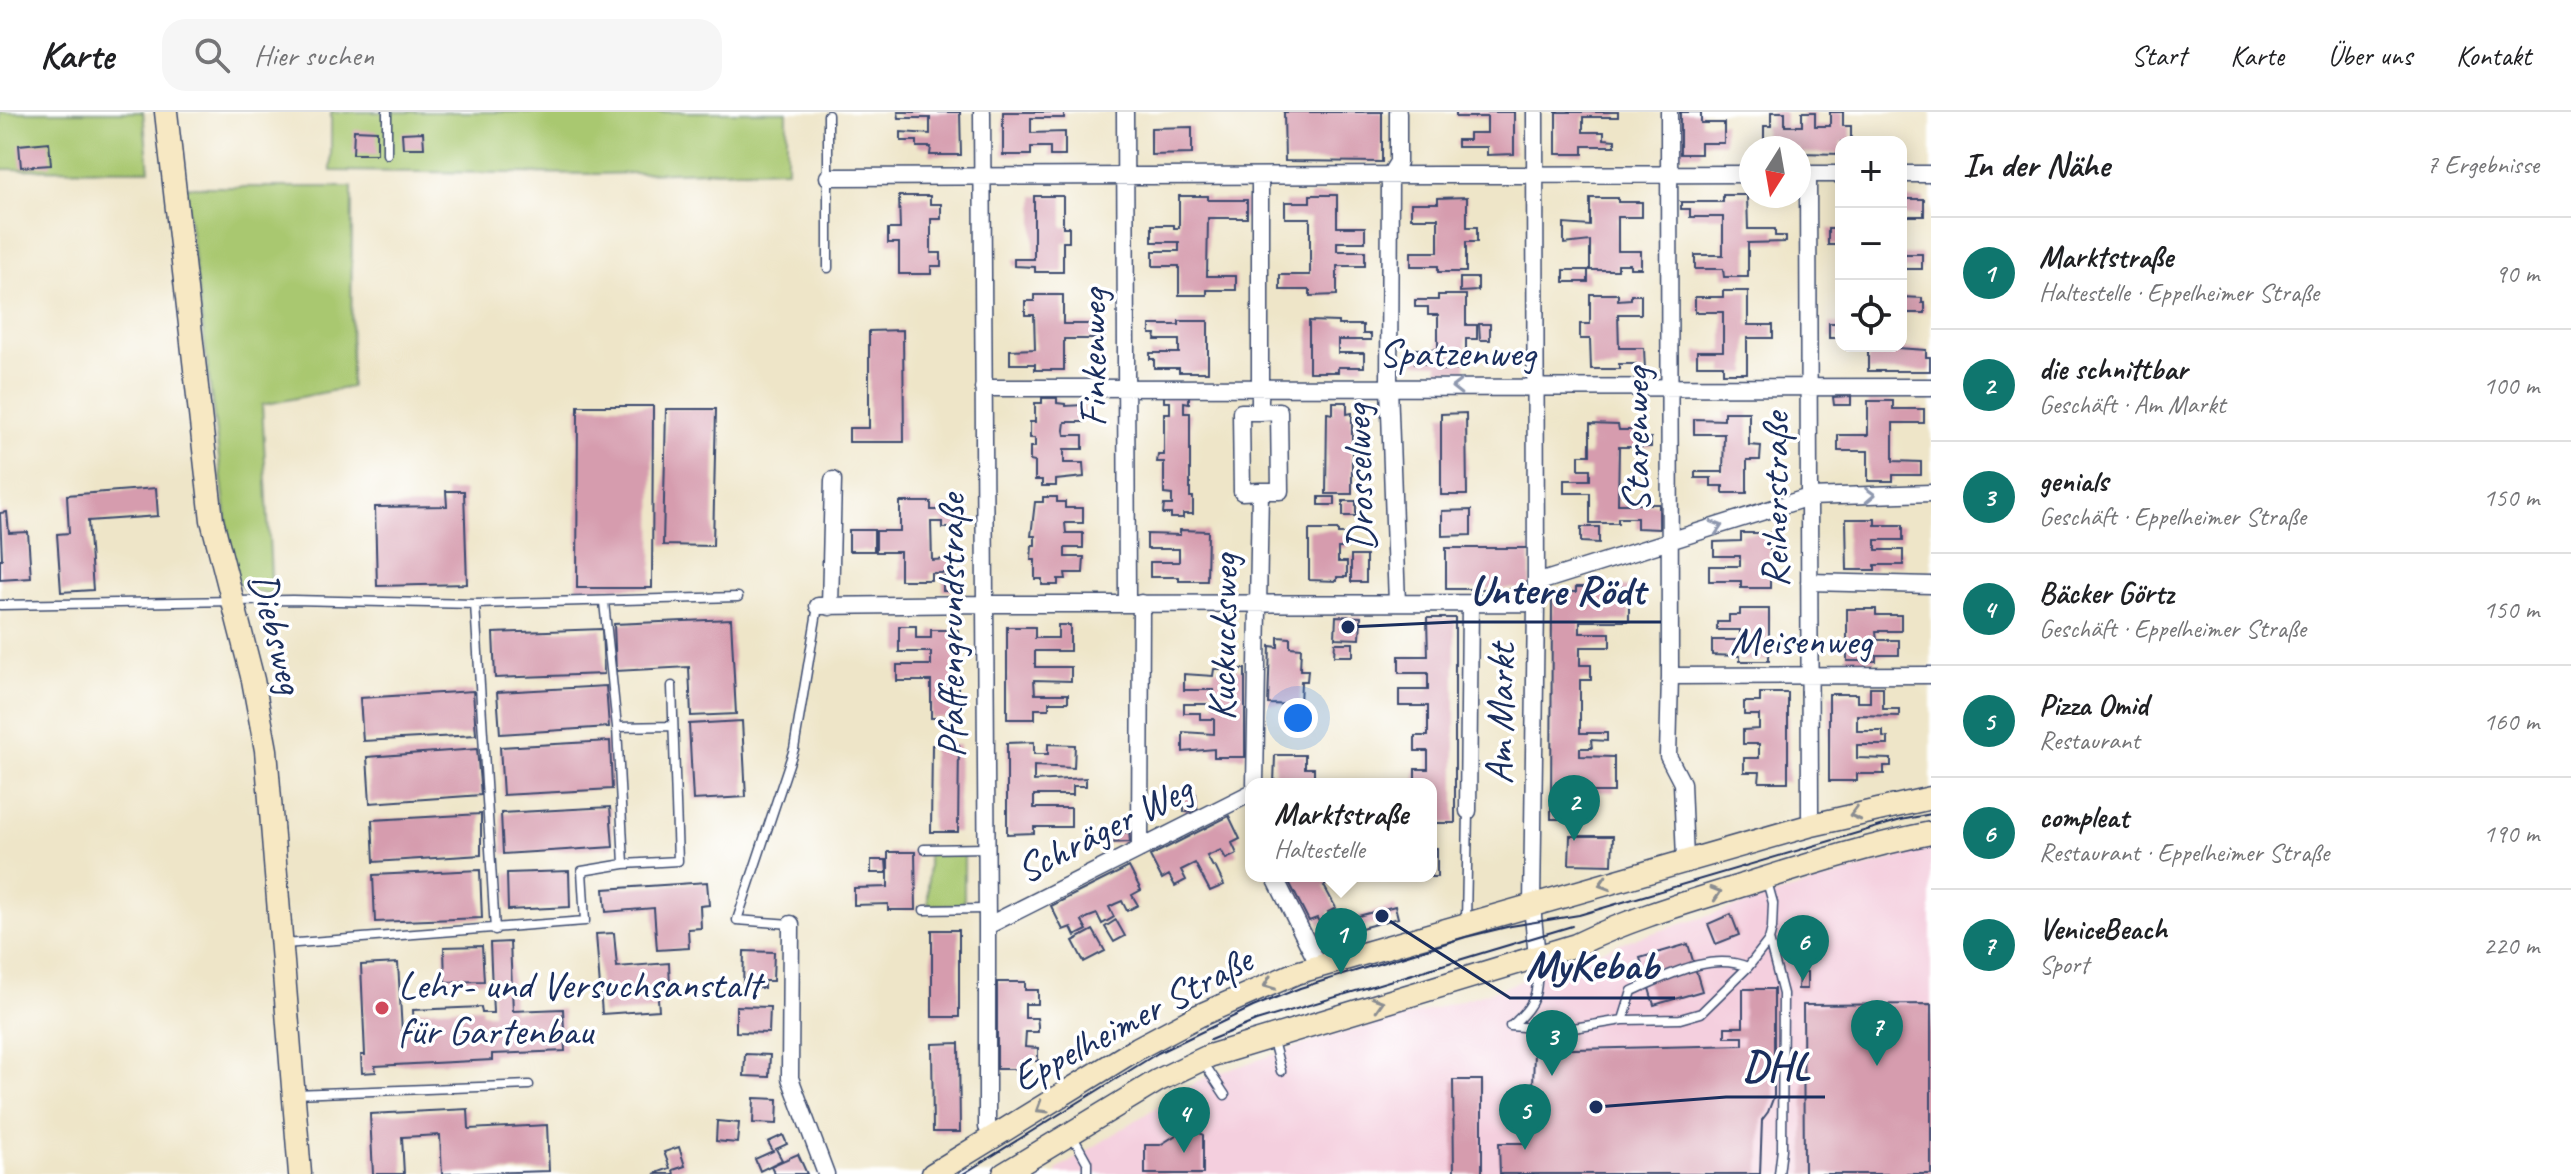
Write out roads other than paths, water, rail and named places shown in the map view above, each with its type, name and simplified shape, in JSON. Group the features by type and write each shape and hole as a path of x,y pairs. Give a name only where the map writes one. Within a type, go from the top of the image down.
{"main road":[{"name":"Diebsweg","path":"166,112 212,520 262,719 300,1174"},
{"name":"Eppelheimer Straße","path":"933,1174 1138,1048 1262,987 1319,966 1685,860 1812,825 1931,798"},
{"name":"Eppelheimer Straße","path":"1004,1174 1157,1081 1202,1059 1576,945 1630,920 1860,850 1931,833"}],"street":[{"name":"Pfaffengrundstraße","path":"982,112 987,1127 993,1137"},
{"name":"Finkenweg","path":"1125,112 1127,388 1140,849"},
{"name":"Drosselweg","path":"1397,603 1389,386 1390,175 1398,162 1398,112"},
{"path":"1535,112 1536,603"},
{"name":"Starenweg","path":"1669,112 1668,756 1682,783 1685,860"},
{"path":"828,177 1739,174"},
{"path":"1811,174 1835,174"},
{"path":"1907,174 1931,174"},
{"path":"1260,176 1260,412"},
{"name":"Reiherstraße","path":"1805,208 1812,825"},
{"name":"Spatzenweg","path":"983,388 1931,387"},
{"path":"1279,411 1280,491 1242,492 1241,412 1260,412 1279,411"},
{"path":"833,480 824,607 1470,603"},
{"name":"Kuckucksweg","path":"1255,778 1260,491"},
{"path":"1536,583 1809,497 1931,493"},
{"path":"1809,582 1931,585"},
{"name":"Am Markt","path":"1468,811 1470,603 1536,603 1532,906 1537,957"},
{"name":"Meisenweg","path":"1670,676 1931,675"},
{"name":"Schräger Weg","path":"987,918 1140,849 1245,796"},
{"path":"1277,882 1319,966"},
{"path":"791,924 790,1078 826,1174"}],"lane":[{"path":"387,112 387,154"},
{"path":"828,115 828,268"},
{"path":"0,605 292,600 475,604 738,597"},
{"path":"604,602 617,727 624,864"},
{"path":"475,604 495,930"},
{"path":"791,924 737,920 794,749 824,607"},
{"path":"283,944 585,921 582,871 624,864 678,861 672,686"},
{"path":"617,727 673,726"},
{"path":"1466,925 1468,811"},
{"path":"924,849 987,848"},
{"path":"1537,957 1537,995 1528,1012 1510,1026 1561,1030 1623,1020 1680,1019 1701,1013 1748,967 1769,940 1773,903 1766,878"},
{"path":"924,910 987,918"},
{"path":"1769,940 1783,994 1782,1149 1779,1174"},
{"path":"1623,1020 1632,991 1645,985 1705,963 1734,960 1748,967"},
{"path":"1272,1036 1281,1071"},
{"path":"1202,1059 1225,1095"},
{"path":"293,1094 529,1085"},
{"path":"1071,1134 1087,1162 1087,1174"}],"tram line":[{"path":"963,1174 1158,1053 1300,988 1466,937 1579,915 1901,820 1931,814"},
{"path":"1210,1040 1256,1021 1572,926"}],"place":[{"name":"Untere Rödt","path":"1348,627"},
{"name":"die schnittbar","path":"1574,841"},
{"name":"MyKebab","path":"1382,916"},
{"name":"Marktstraße","path":"1341,974"},
{"name":"compleat","path":"1803,981"},
{"name":"Lehr- und Versuchsanstalt für Gartenbau","path":"382,1008"},
{"name":"VeniceBeach","path":"1877,1066"},
{"name":"genials","path":"1552,1076"},
{"name":"DHL","path":"1596,1107"},
{"name":"Pizza Omid","path":"1525,1150"},
{"name":"Bäcker Görtz","path":"1184,1153"}]}
